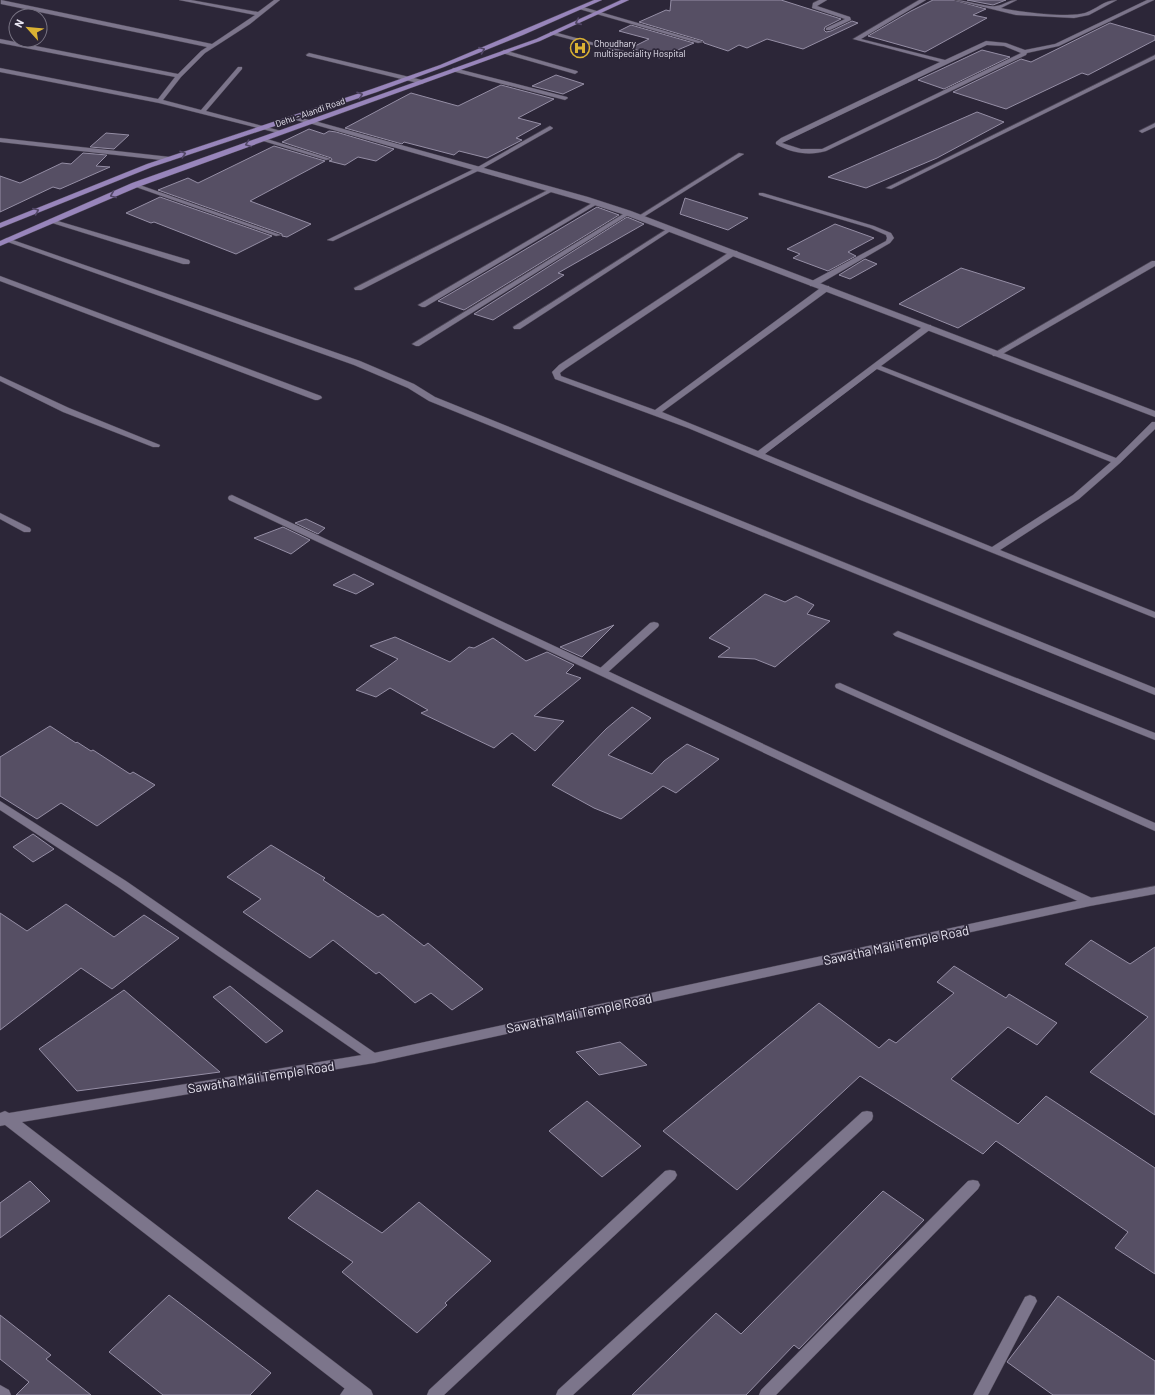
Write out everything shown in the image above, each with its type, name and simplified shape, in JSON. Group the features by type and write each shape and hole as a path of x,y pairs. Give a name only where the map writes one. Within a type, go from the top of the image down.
{"main road":[{"name":"Dehu - Alandi Road","path":"0,226 170,159 408,78 517,36 599,0"},
{"name":"Dehu - Alandi Road","path":"0,244 135,185 504,52 552,33 626,0"}],"street":[{"path":"311,122 552,190 640,217 1155,414"},
{"path":"602,672 654,625"},
{"name":"Sawatha Mali Temple Road","path":"3,1118 374,1058 1090,902 1155,890"},
{"path":"3,1118 355,1392"}],"lane":[{"path":"182,0 260,14"},
{"path":"159,101 179,76 203,52 260,14 277,0"},
{"path":"824,0 816,4 814,7 848,18 848,20 828,29"},
{"path":"923,0 856,39 946,62"},
{"path":"958,0 995,9 1034,14 1080,15 1114,0"},
{"path":"995,9 1014,0"},
{"path":"1024,52 1024,54 1020,57 824,150 817,152 805,152 778,143 783,139 890,88 990,43 999,43 1024,52 1048,48 1151,0"},
{"path":"1,2 213,46"},
{"path":"581,8 700,42"},
{"path":"552,33 621,51"},
{"path":"0,41 179,76"},
{"path":"504,52 575,72"},
{"path":"309,55 422,82"},
{"path":"889,188 1155,57"},
{"path":"202,112 240,68"},
{"path":"0,70 159,101 282,132"},
{"path":"454,70 565,98"},
{"path":"294,118 311,122"},
{"path":"1142,131 1155,125"},
{"path":"330,240 478,169 550,128"},
{"path":"262,139 328,159"},
{"path":"0,140 170,159"},
{"path":"640,217 741,154"},
{"path":"135,185 278,235"},
{"path":"358,288 552,190"},
{"path":"761,194 872,227 889,234 891,238 888,242 814,284"},
{"path":"422,305 596,203"},
{"path":"416,344 628,213"},
{"path":"51,221 186,262"},
{"path":"517,327 670,229"},
{"path":"8,240 357,363 411,386 432,400 1155,692"},
{"path":"734,253 562,367 556,372 558,377 568,382 691,426 1155,615"},
{"path":"996,354 1155,263"},
{"path":"0,278 318,398"},
{"path":"656,413 826,288"},
{"path":"759,454 928,327"},
{"path":"875,366 1117,462"},
{"path":"0,378 26,389 44,400 66,410 156,445"},
{"path":"993,550 1076,497 1117,462 1155,424"},
{"path":"232,498 1090,902"},
{"path":"0,516 27,530"},
{"path":"898,634 1155,737"},
{"path":"840,686 1155,827"},
{"path":"0,805 122,884 374,1058"},
{"path":"563,1395 867,1116"},
{"path":"434,1395 670,1175"},
{"path":"766,1395 972,1185"},
{"path":"980,1395 1030,1301"},
{"path":"0,1392 4,1395"}],"building":[{"path":"671,0 781,0 841,19 825,27 824,30 826,32 852,21 858,23 803,49 767,39 747,48 739,45 728,51 704,43 703,41 639,22 666,10 670,11"},
{"path":"933,0 954,0 986,9 973,15 987,18 925,52 868,36 911,11"},
{"path":"967,0 1006,0 993,5"},
{"path":"1110,23 1155,36 1155,40 1088,75 1082,73 1006,109 953,92 1021,59 1031,62"},
{"path":"631,25 694,43 659,58 631,48 649,39 619,31"},
{"path":"982,50 1010,57 944,89 918,80"},
{"path":"556,75 584,84 563,94 532,86"},
{"path":"501,85 554,99 518,118 541,124 516,138 522,140 487,158 459,151 454,155 404,142 402,144 345,128 411,93 458,106"},
{"path":"977,112 1004,122 937,158 866,188 828,177"},
{"path":"309,129 324,134 329,131 336,132 394,149 376,161 358,157 345,165 329,161 332,160 331,158 282,142"},
{"path":"106,133 129,135 114,149 90,147"},
{"path":"274,146 325,161 250,201 311,224 287,237 158,190 188,178 198,183"},
{"path":"83,153 107,155 96,166 110,167 60,189 53,187 0,212 0,176 20,183 62,163 71,164"},
{"path":"160,197 272,236 236,254 154,222 151,223 126,213"},
{"path":"685,198 748,218 728,230 680,214"},
{"path":"597,207 619,215 464,310 438,301"},
{"path":"627,217 644,224 558,273 564,275 493,320 474,314"},
{"path":"835,224 874,238 848,252 856,256 828,271 793,258 800,254 787,249"},
{"path":"865,259 877,264 850,279 839,275"},
{"path":"961,268 1025,288 958,328 899,304"},
{"path":"306,519 325,528 318,534 295,523"},
{"path":"283,527 310,540 291,554 254,538"},
{"path":"354,574 374,584 356,594 333,585"},
{"path":"765,594 785,602 796,596 814,605 807,614 830,621 775,667 755,659 718,657 730,648 709,638"},
{"path":"614,625 582,657 560,647"},
{"path":"395,637 450,662 469,647 474,648 493,638 526,661 547,652 574,665 566,673 581,678 534,716 564,721 535,751 512,733 494,748 421,713 428,710 390,688 376,697 356,690 398,659 370,646"},
{"path":"632,707 651,718 608,755 652,774 664,761 687,744 719,759 676,793 663,786 621,819 594,808 552,785 606,729"},
{"path":"50,726 76,743 77,742 91,751 93,750 130,774 133,772 155,785 97,826 61,803 37,819 0,796 0,757"},
{"path":"33,834 54,849 33,862 13,847"},
{"path":"271,845 325,878 323,880 378,917 383,914 424,946 428,943 483,989 452,1010 431,993 415,1003 379,972 376,974 333,940 310,958 243,912 261,899 227,877"},
{"path":"66,904 114,937 144,915 179,938 112,989 81,968 0,1030 0,913 27,931"},
{"path":"1091,940 1130,964 1155,947 1155,1115 1090,1072 1148,1017 1065,964"},
{"path":"954,966 1006,998 1009,994 1057,1023 1037,1045 1008,1027 951,1079 1018,1124 1046,1096 1155,1168 1155,1274 1115,1248 1128,1232 996,1141 983,1154 860,1076 737,1190 663,1131 819,1003 879,1048 889,1039 896,1043 954,993 937,982"},
{"path":"230,986 283,1031 266,1043 213,997"},
{"path":"124,990 220,1072 77,1091 39,1049"},
{"path":"620,1042 647,1065 599,1075 576,1052"},
{"path":"587,1101 641,1146 602,1177 549,1131"},
{"path":"30,1181 50,1201 0,1238 0,1203"},
{"path":"317,1190 382,1233 419,1202 491,1261 445,1303 447,1305 417,1333 342,1272 353,1262 288,1218"},
{"path":"883,1191 924,1220 799,1349 794,1345 746,1395 632,1395 716,1313 741,1334"},
{"path":"169,1295 271,1373 250,1395 163,1395 109,1352"},
{"path":"1058,1296 1155,1361 1155,1395 1053,1395 1007,1362"},
{"path":"0,1315 51,1355 46,1359 91,1395 16,1395 29,1382 0,1359"}],"place":[{"name":"Choudhary multispeciality Hospital","path":"580,48"}]}
